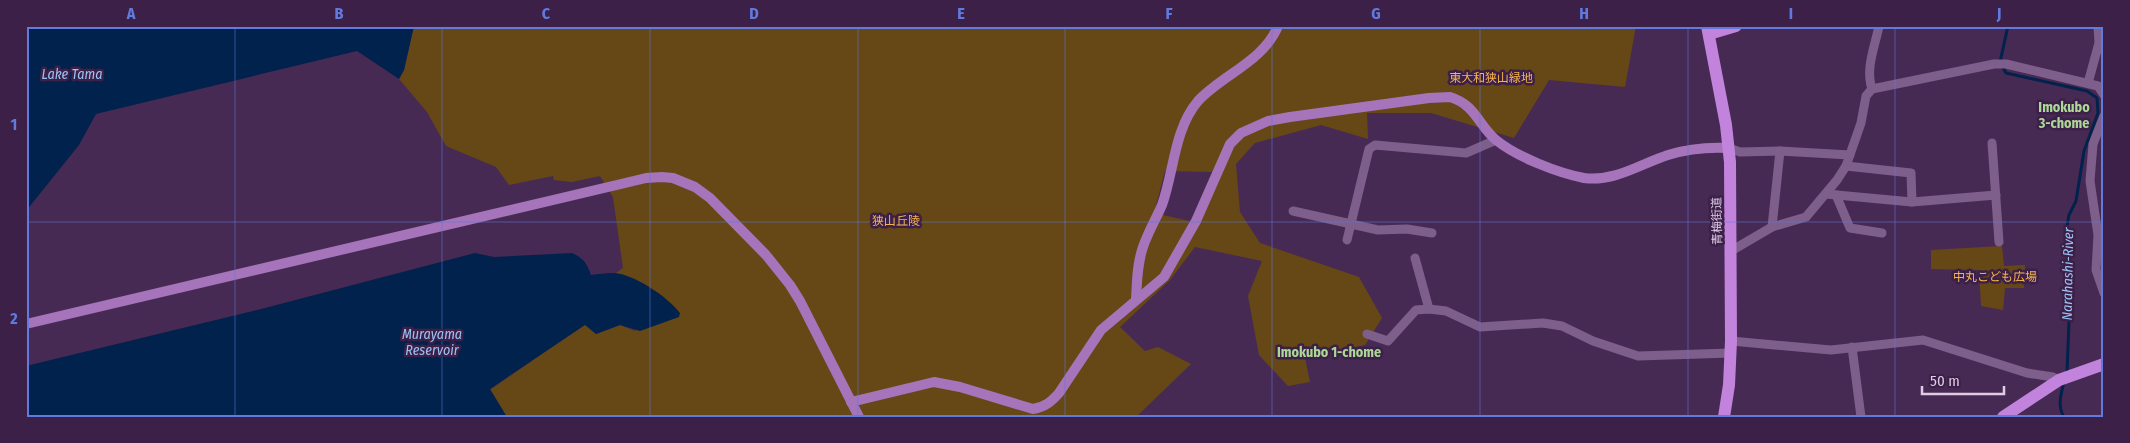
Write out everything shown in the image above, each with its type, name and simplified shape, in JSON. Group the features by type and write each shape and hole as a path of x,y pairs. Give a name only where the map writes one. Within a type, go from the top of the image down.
{"main road":[{"path":"1708,30 1736,26"},
{"name":"青梅街道","path":"1708,30 1729,148 1731,347 1729,385 1724,417"},
{"path":"2003,417 2064,379 2104,364"}],"street":[{"path":"1136,299 1137,273 1143,247 1162,205 1182,132 1189,115 1198,102 1253,57 1268,42 1278,26"},
{"path":"1872,89 1869,81 1870,64 1879,26"},
{"path":"2088,83 2099,43 2098,26"},
{"path":"1731,251 1772,227 1806,217 1826,194 1846,166 1861,123 1866,96 1872,89 1994,64 2006,64 2098,86 2104,95"},
{"path":"851,402 934,382 960,387 1033,409 1042,407 1059,393 1101,330 1164,277 1196,221 1230,144 1247,128 1268,121 1429,98 1450,97 1464,103 1473,111 1496,140 1535,161 1576,176 1594,178 1619,174 1674,154 1714,147 1729,148 1740,152 1780,151 1850,155"},
{"path":"2104,116 2093,144 2090,166 2090,181 2098,235 2096,270 2104,292"},
{"path":"1347,240 1369,149 1375,145 1466,153 1496,140"},
{"path":"1992,144 1999,242"},
{"path":"1772,227 1780,151"},
{"path":"1846,166 1911,173 1912,202"},
{"path":"26,324 621,184 662,177 684,182 703,192 766,255 800,301 859,417"},
{"path":"1826,194 1912,202 1996,195"},
{"path":"1836,195 1850,228 1882,232"},
{"path":"1293,211 1378,230 1407,229 1432,233"},
{"path":"1415,258 1428,309"},
{"path":"1367,334 1388,341 1416,310 1428,309 1446,311 1480,327 1543,323 1562,326 1593,341 1638,356 1731,347 1831,350 1923,340 2027,373 2064,379"},
{"path":"1852,348 1862,417"},
{"path":"2104,364 2104,371"}],"green space":[{"name":"狭山丘陵","path":"414,26 1636,26 1625,87 1549,80 1514,138 1431,113 1367,113 1368,139 1321,125 1255,143 1236,164 1240,212 1260,243 1359,277 1382,318 1365,345 1305,358 1310,382 1288,386 1259,355 1248,296 1262,261 1195,247 1170,280 1120,327 1145,351 1158,347 1191,364 1136,417 507,417 490,390 585,324 596,334 620,325 635,331 637,281 616,273 623,268 613,197 600,176 572,182 554,180 553,176 509,185 496,167 446,146 427,112 399,79 404,70","holes":["1165,171 1215,172 1194,222 1154,213"]},
{"name":"中丸こども広場","path":"2002,246 2004,266 2025,265 2024,288 2005,288 2003,310 1981,306 1979,270 1931,269 1931,250"}],"water":[{"name":"Lake Tama","path":"26,26 414,26 404,70 399,79 357,51 96,114 79,145 26,211"},
{"name":"Murayama Reservoir","path":"475,253 494,257 572,253 584,261 591,275 622,274 650,287 675,307 680,313 679,317 640,331 620,325 596,334 585,325 490,389 507,417 26,417 26,366 265,308"}],"waterway":[{"name":"Narahashi-River","path":"2008,26 2000,62 2006,73 2087,91 2097,98 2098,113 2084,151 2076,201 2069,215 2067,226 2070,295 2067,373"},
{"name":"Narahashi-River","path":"2064,382 2060,404 2064,417"}],"district":[{"name":"Imokubo 3-chome","path":"2064,116"},
{"name":"Imokubo 1-chome","path":"1329,352"}],"park label":[{"name":"東大和狭山緑地","path":"1491,78"}]}
